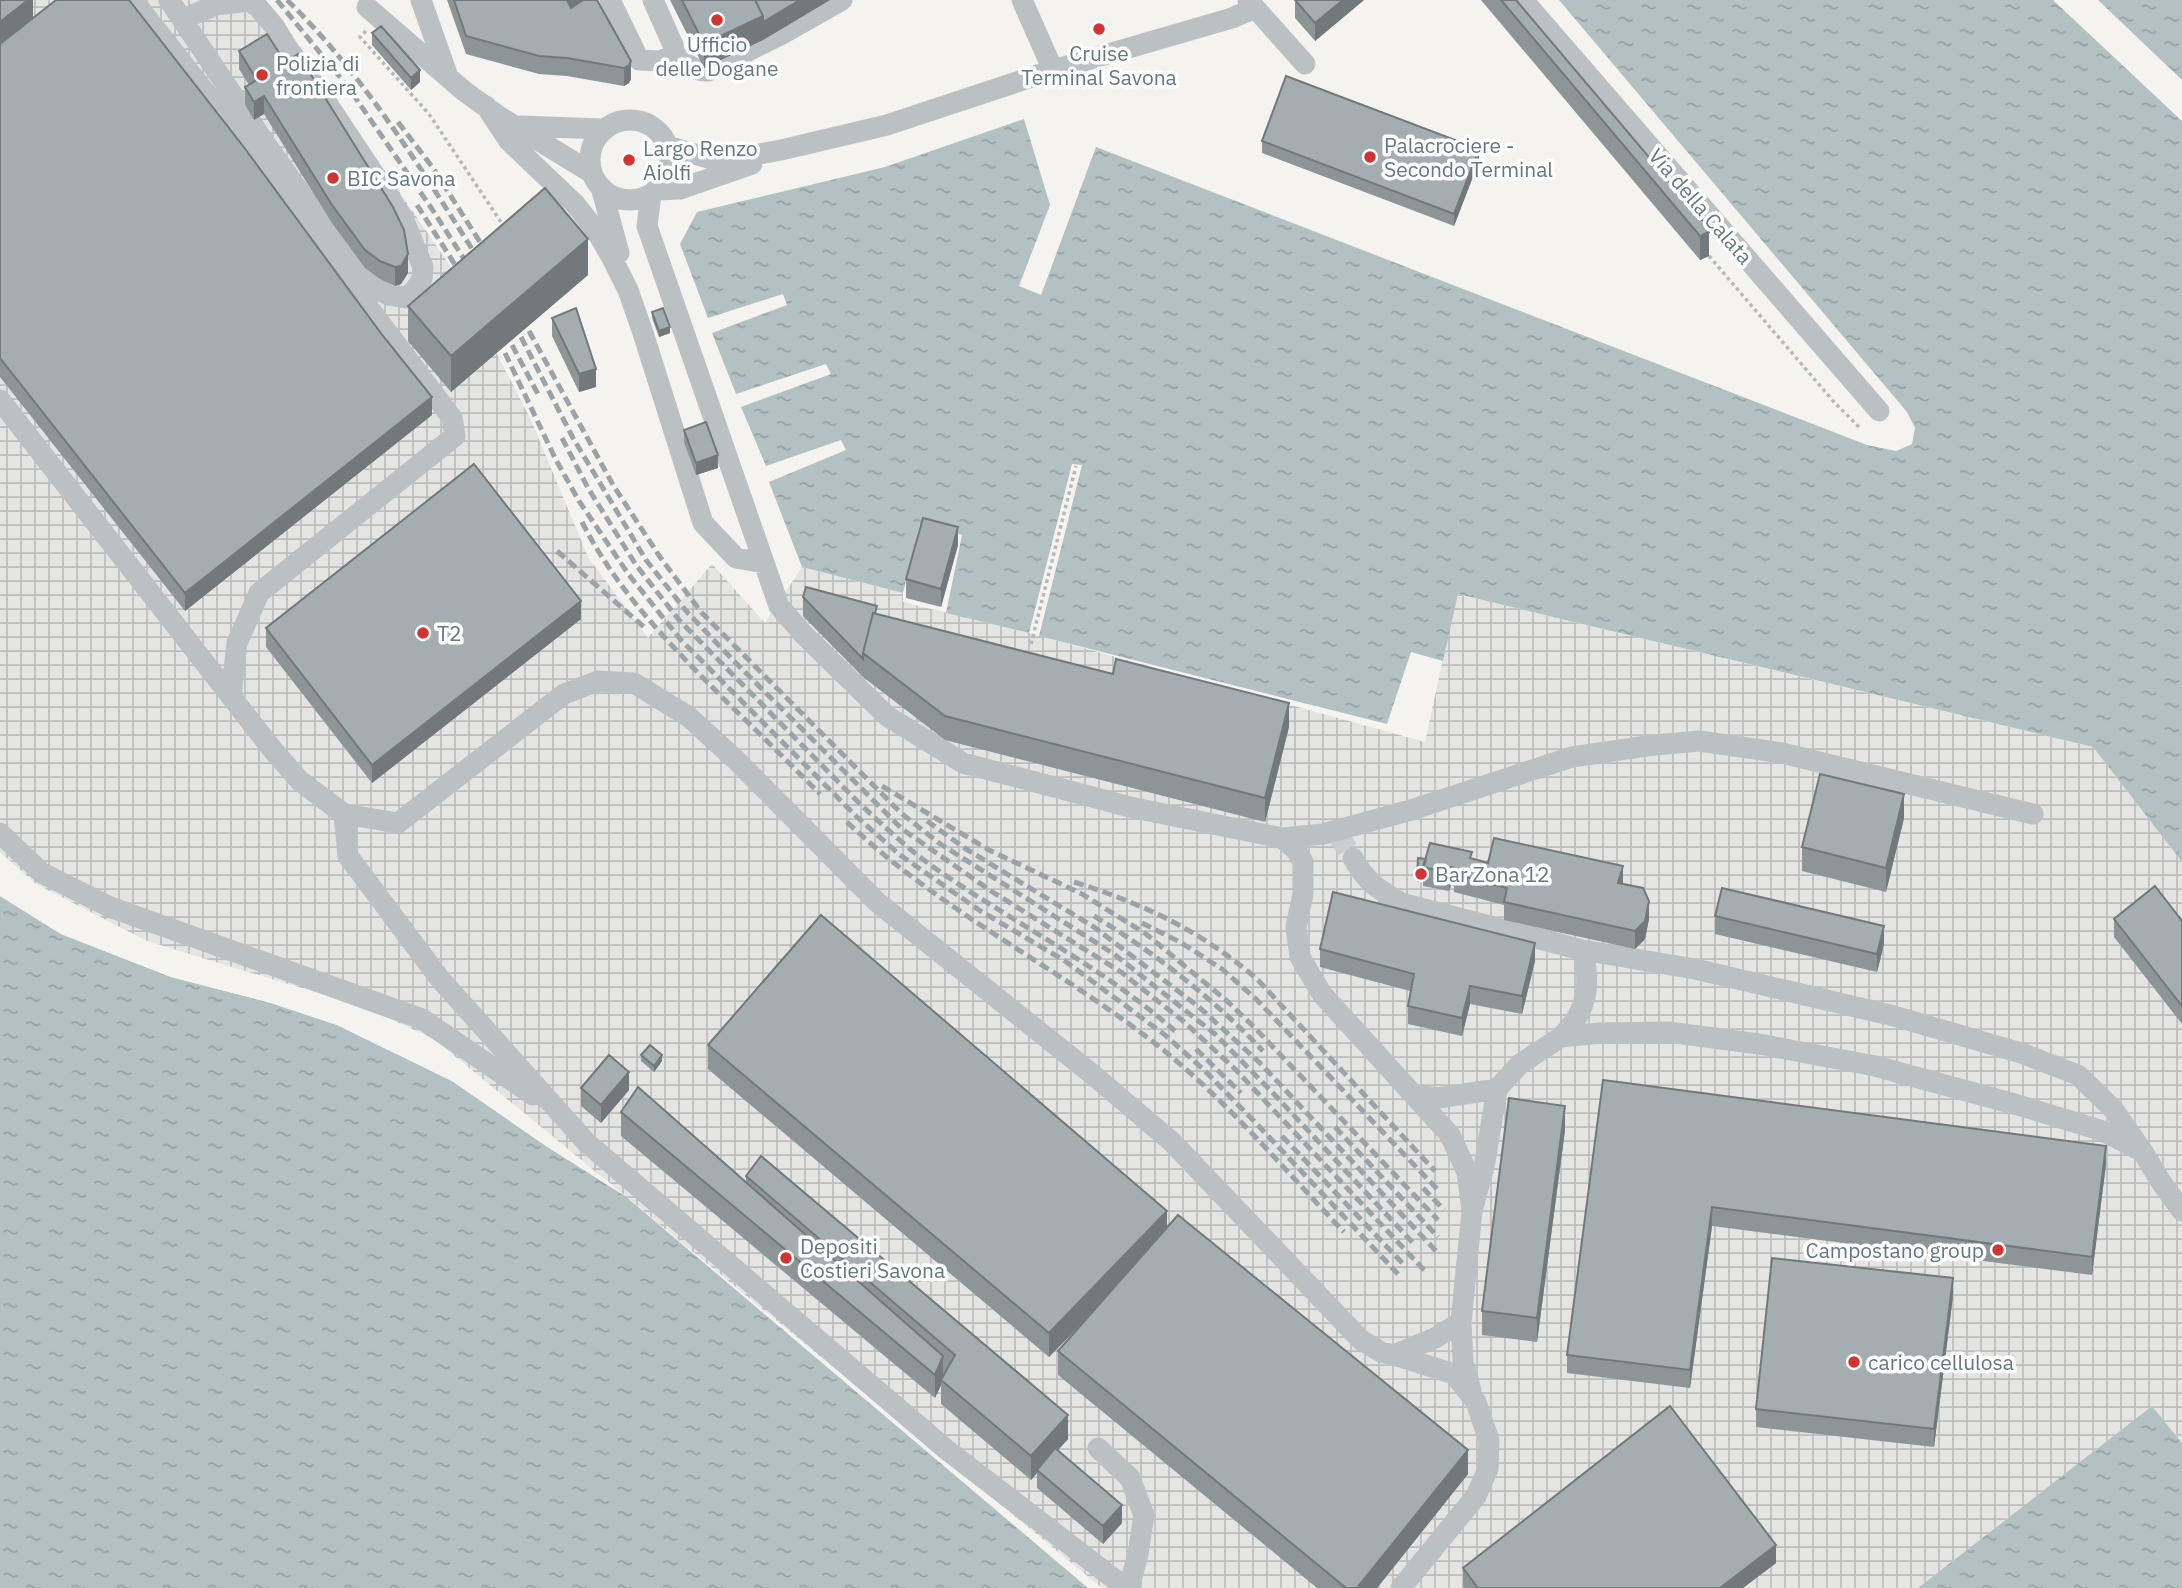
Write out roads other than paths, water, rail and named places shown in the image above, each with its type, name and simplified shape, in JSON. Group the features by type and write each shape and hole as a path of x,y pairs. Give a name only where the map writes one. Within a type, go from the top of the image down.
{"street":[{"path":"133,0 452,418 455,436 259,593 237,643 231,696"},
{"path":"169,0 265,143 368,282 388,295 406,298 422,279 423,267 403,218 274,26 250,1 228,1 183,19"},
{"path":"421,0 447,75"},
{"path":"610,0 639,60 661,61 674,54"},
{"path":"653,0 673,45 674,54 689,66 702,71 708,71 782,34 842,0"},
{"path":"1022,0 1053,70"},
{"name":"Via della Calata","path":"1523,0 1879,411"},
{"path":"668,146 711,159 726,160 887,125 1053,70 1232,18 1252,4 1305,64"},
{"path":"370,15 486,106 596,180 611,196 625,200 638,199 654,192 680,189 736,171 781,150"},
{"path":"486,106 509,141 548,176 597,232 628,290"},
{"path":"764,563 736,558 703,523 628,290 596,180 591,149 603,130 616,121 640,120 660,132 668,146 669,170 654,192 647,226 779,606 803,634 887,716 963,763 1130,807 1282,838 1336,831 1411,810 1572,757 1699,741 1782,752 2033,814"},
{"path":"515,125 603,130"},
{"path":"0,400 300,781 344,814 398,823 564,694 598,681 634,683 689,717 736,760 877,902 1092,1074 1172,1142 1361,1340 1381,1352 1454,1374 1476,1402"},
{"path":"344,814 348,856 440,979 597,1151 947,1450 1128,1588 1138,1553 1144,1515 1130,1478 1098,1448"},
{"path":"0,833 42,873 110,907 422,1018 562,1114"},
{"path":"1282,838 1296,850 1303,862 1304,894 1296,927 1300,957 1322,994 1450,1135 1467,1172 1472,1211"},
{"path":"1353,858 1363,876 1379,890 1401,903 1583,950 1695,969 1894,1016 2021,1053 2078,1075 2113,1109 2182,1211"},
{"path":"1401,1588 1476,1496 1488,1469 1489,1440 1463,1362 1461,1322 1472,1211 1497,1089 1520,1064 1561,1037 1576,1023 1586,996 1588,969 1583,950"},
{"path":"1561,1037 1600,1033 1668,1032 1759,1044 1875,1066 2018,1104 2103,1131 2143,1152"},
{"path":"1415,1096 1438,1098 1497,1089"},
{"path":"1394,1355 1435,1338 1461,1322"}],"water":[{"path":"1559,0 2053,0 2182,121 2182,862 2093,747 1458,594 1443,661 1411,652 1387,724 1039,636 1082,465 1072,464 1029,633 946,613 962,535 920,524 903,593 802,567 769,482 846,450 841,440 766,466 741,407 831,374 826,364 736,394 712,333 787,305 783,294 708,318 680,244 697,212 885,167 1024,119 1050,205 1019,286 1041,295 1096,147 1867,445 1896,451 1912,444 1915,428 1907,412"},
{"path":"2095,0 2182,0 2182,82"},
{"path":"0,896 61,934 171,977 271,1003 337,1025 452,1081 625,1196 1088,1588 0,1588"},
{"path":"2152,1406 2182,1443 2182,1588 1918,1588"}],"tunnel":[{"path":"1336,832 1353,858"}],"railway":[{"path":"277,0 348,87 475,276"},
{"path":"287,0 343,61 368,94 416,162 483,266"},
{"path":"398,122 433,168 492,261"},
{"path":"417,205 466,282"},
{"path":"529,331 613,485 660,557 702,613 901,813 939,843 1114,954 1215,1034 1414,1244"},
{"path":"521,337 573,438 646,560 687,612 731,658 902,829 991,891 1121,972 1183,1021 1235,1069 1425,1271"},
{"path":"512,345 540,398"},
{"path":"505,353 556,460 579,501 629,575 681,640 857,817 900,855 979,910 1065,961 1165,1035 1255,1122 1398,1274"},
{"path":"562,438 588,488 636,565 679,620 861,805 929,864 1089,966 1175,1031"},
{"path":"582,522 612,573 667,641 820,794"},
{"path":"557,551 644,627"},
{"path":"882,786 989,850 1082,894 1146,934 1254,1027 1438,1220"},
{"path":"927,821 966,849 1094,927 1199,1007 1260,1063 1436,1251"},
{"path":"847,822 917,881 1107,1008 1172,1057 1248,1129 1344,1232"},
{"path":"1074,882 1171,921 1236,962 1257,979 1435,1171"},
{"path":"1094,916 1183,978 1263,1051"},
{"path":"1142,923 1180,942 1222,969 1256,999 1439,1191"},
{"path":"1196,1049 1241,1093"},
{"path":"1335,1127 1438,1237"},
{"path":"1282,1136 1406,1267"},
{"path":"1423,1188 1444,1210"}],"place":[{"name":"Ufficio delle Dogane","path":"717,20"},
{"name":"Cruise Terminal Savona","path":"1099,29"},
{"name":"Polizia di frontiera","path":"262,75"},
{"name":"Palacrociere - Secondo Terminal","path":"1370,157"},
{"name":"Largo Renzo Aiolfi","path":"629,160"},
{"name":"BIC Savona","path":"333,178"},
{"name":"T2","path":"423,633"},
{"name":"Bar Zona 12","path":"1421,874"},
{"name":"Campostano group","path":"1998,1250"},
{"name":"Depositi Costieri Savona","path":"786,1258"},
{"name":"carico cellulosa","path":"1854,1362"}]}
